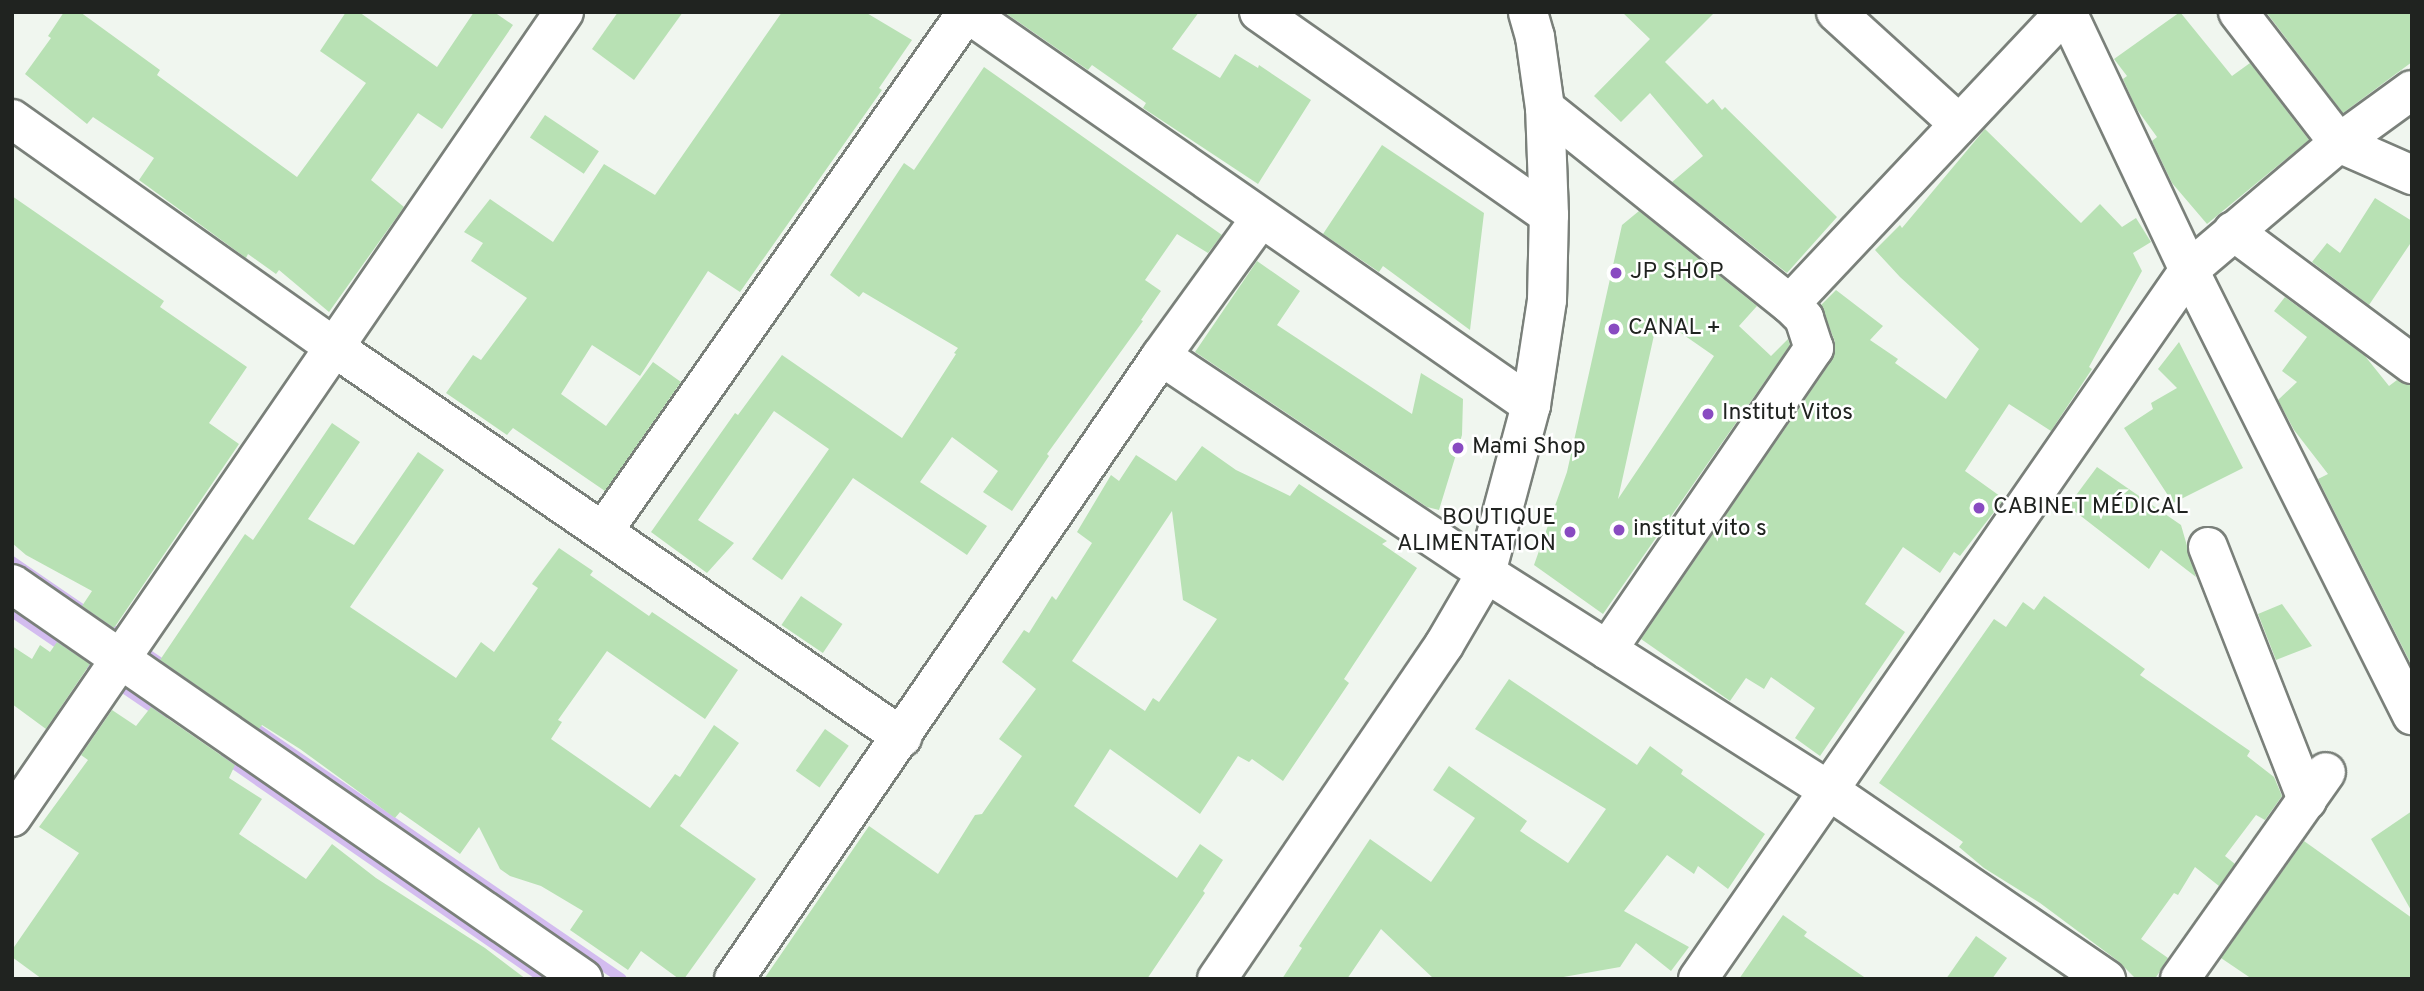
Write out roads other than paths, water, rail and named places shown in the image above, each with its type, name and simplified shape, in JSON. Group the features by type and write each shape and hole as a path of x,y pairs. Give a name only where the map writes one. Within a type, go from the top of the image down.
{"street":[{"path":"12,817 564,12"},
{"path":"1259,12 1549,215"},
{"path":"1217,979 1444,645 1486,573 1531,405 1547,300 1549,215 1545,108 1535,37 1528,12"},
{"path":"1790,304 1958,123 2066,12 2189,270 2412,715"},
{"path":"2238,12 2339,142 2412,175"},
{"path":"604,530 967,13 1531,405"},
{"path":"1840,13 1958,123"},
{"path":"1698,979 1827,789 2189,270 2339,142 2412,90"},
{"path":"1545,108 1790,304 1804,318 1814,348 1607,650"},
{"path":"12,119 335,348 604,530 902,737"},
{"path":"734,979 1161,356 1261,218"},
{"path":"2233,230 2412,364"},
{"path":"1161,356 1486,573 1827,789 2106,979"},
{"path":"2180,979 2317,786 2208,547"},
{"path":"12,584 583,979"}],"waterway":[{"path":"12,561 622,979"},
{"path":"12,612 163,715"},
{"path":"225,758 544,979"}],"place":[{"name":"JP SHOP","path":"1616,273"},
{"name":"CANAL +","path":"1614,329"},
{"name":"Institut Vitos","path":"1708,414"},
{"name":"Mami Shop","path":"1458,448"},
{"name":"CABINET MÉDICAL","path":"1979,508"},
{"name":"institut vito s","path":"1619,530"},
{"name":"BOUTIQUE ALIMENTATION","path":"1570,532"}]}
